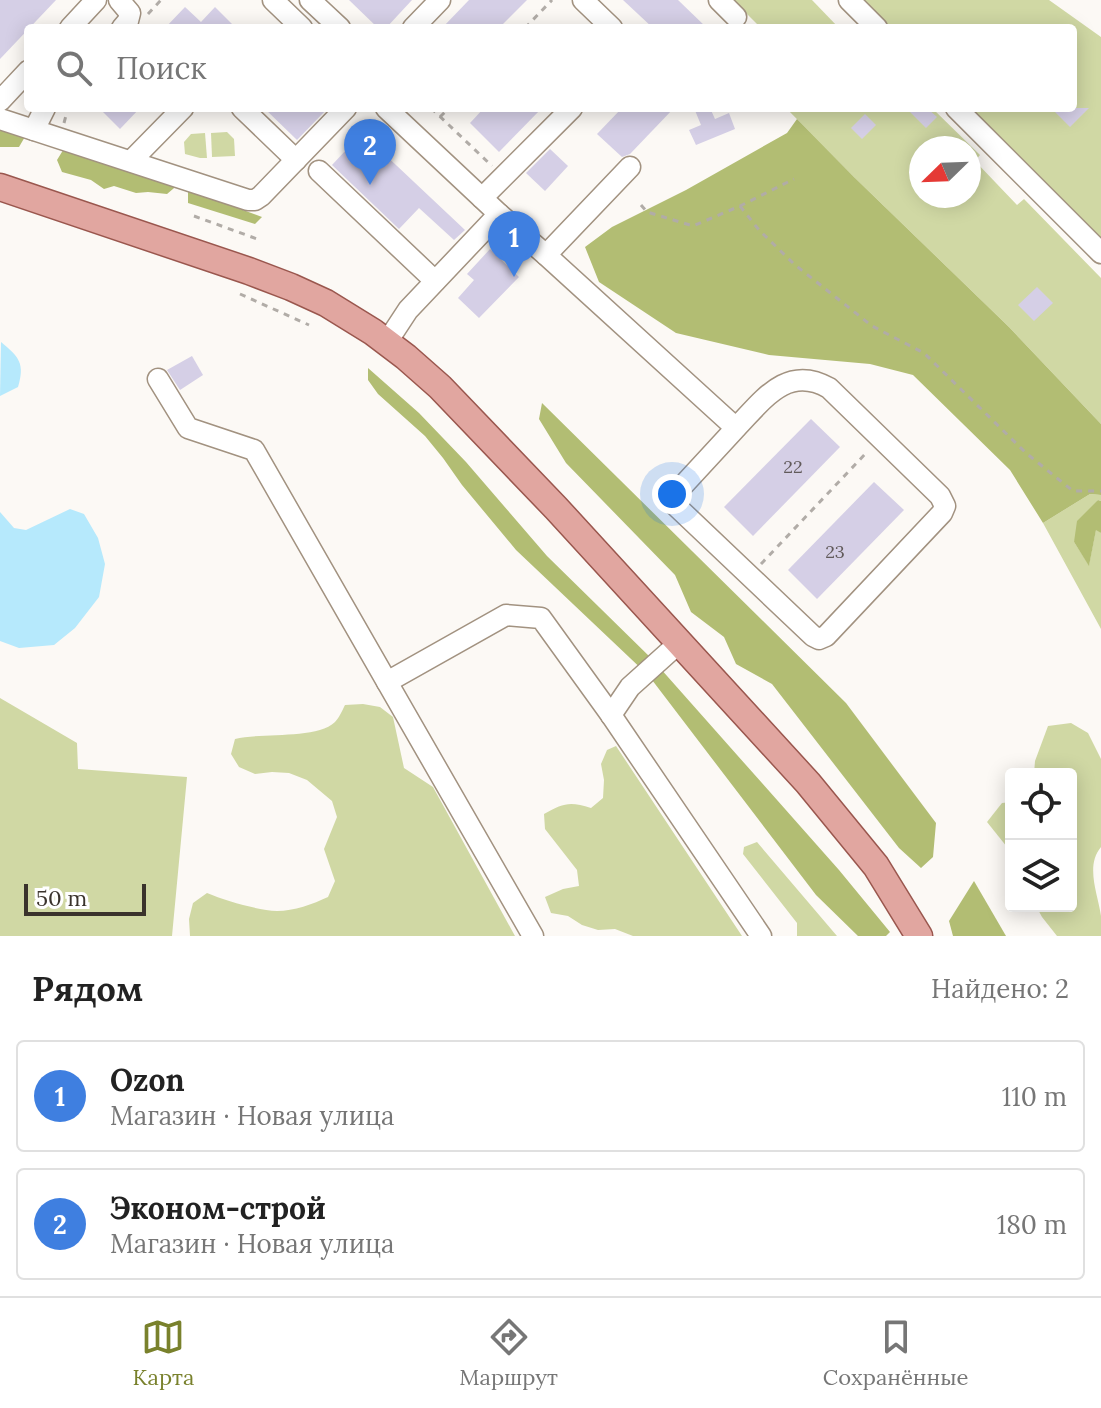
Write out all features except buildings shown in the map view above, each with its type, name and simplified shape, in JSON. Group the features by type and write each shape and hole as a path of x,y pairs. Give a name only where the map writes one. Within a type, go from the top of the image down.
{"main road":[{"path":"0,187 291,287 326,303 387,342 440,387 556,508 808,783 876,866 919,936"}],"street":[{"path":"74,24 96,0"},
{"path":"119,0 130,13 125,24"},
{"path":"273,0 298,24"},
{"path":"310,0 336,24"},
{"path":"417,24 440,0"},
{"path":"583,0 608,24"},
{"path":"719,0 736,17"},
{"path":"849,0 873,24"},
{"path":"0,101 24,75"},
{"path":"34,130 43,112"},
{"path":"131,161 179,112"},
{"path":"246,112 296,160"},
{"path":"0,119 255,200 342,112"},
{"path":"390,112 736,428"},
{"path":"482,198 568,112"},
{"path":"960,112 1101,253"},
{"path":"546,255 630,167"},
{"path":"319,171 435,281"},
{"path":"387,342 408,310 499,214"},
{"path":"158,379 188,428 254,450 533,936"},
{"path":"803,379 829,388 880,438 940,496 945,506 942,513 826,636 819,639 673,500 676,493 775,388 803,379"},
{"path":"387,682 506,615 541,618 761,936"},
{"path":"611,715 630,687 679,643"}],"path":[{"path":"529,24 552,0"},
{"path":"435,112 503,177"},
{"path":"440,117 445,112"},
{"path":"641,205 647,212 693,226 794,179"},
{"path":"740,206 759,230 794,264 872,326 924,353 1026,453 1073,491 1101,491"},
{"path":"194,216 260,240"},
{"path":"240,294 309,325"},
{"path":"750,576 880,438"}],"green space":[{"path":"733,0 812,0 835,24 757,24"},
{"path":"856,0 1049,0 1101,37 1101,246 967,112 1077,112 1077,24 880,24"},
{"path":"790,112 936,112 961,136 909,136 909,208 981,208 981,167 1017,205 1024,199 1101,278 1101,424 1009,327"},
{"path":"797,119 1009,327 1101,424 1101,495 1090,494 1043,523 1010,470 913,375 870,364 769,355 676,333 599,282 585,247 612,227 686,190 787,133"},
{"path":"0,127 26,135 19,147 0,147"},
{"path":"227,132 234,139 235,156 212,157 211,133"},
{"path":"205,133 207,158 185,154 184,142 191,134"},
{"path":"65,147 180,183 167,194 136,193 114,186 104,189 91,180 62,172 57,160"},
{"path":"188,190 262,217 255,224 188,203"},
{"path":"368,368 419,413 547,556 652,659 839,870 890,932 886,936 858,936 816,895 649,676 516,550 425,436 378,394 368,380"},
{"path":"542,403 846,703 936,823 933,857 921,868 899,848 772,684 736,664 724,637 691,612 675,575 566,463 539,419"},
{"path":"1090,494 1101,495 1101,501 1098,500 1074,542 1089,565 1096,529 1101,533 1101,629 1043,523"},
{"path":"1098,500 1101,501 1101,533 1096,530 1089,566 1074,542 1077,521"},
{"path":"0,698 77,743 78,769 187,777 172,936 0,936"},
{"path":"345,705 380,707 393,717 404,768 433,787 515,936 190,936 189,919 193,903 207,893 242,905 277,911 303,907 328,897 335,881 324,849 337,817 332,801 307,780 289,773 255,774 239,767 231,754 235,739 326,728 335,722"},
{"path":"1071,723 1088,733 1101,759 1101,847 1093,871 1101,916 1101,936 1057,936 1039,912 1077,912 1077,768 1034,768 1048,726"},
{"path":"616,746 742,936 633,936 615,929 598,930 568,916 551,913 545,897 579,886 577,870 545,829 544,814 567,804 591,808 603,798 601,764 607,750"},
{"path":"1005,803 1005,844 987,822"},
{"path":"757,842 837,936 797,936 797,923 743,854 744,847"},
{"path":"974,881 1006,936 953,936 949,921"}],"water":[{"path":"1,342 19,361 21,372 18,387 0,396"},
{"path":"70,509 84,514 98,538 105,564 99,597 75,628 54,645 19,648 0,641 0,512 14,528 26,530"}],"place":[{"name":"Эконом-строй","path":"370,185"},
{"name":"Ozon","path":"514,277"}]}
